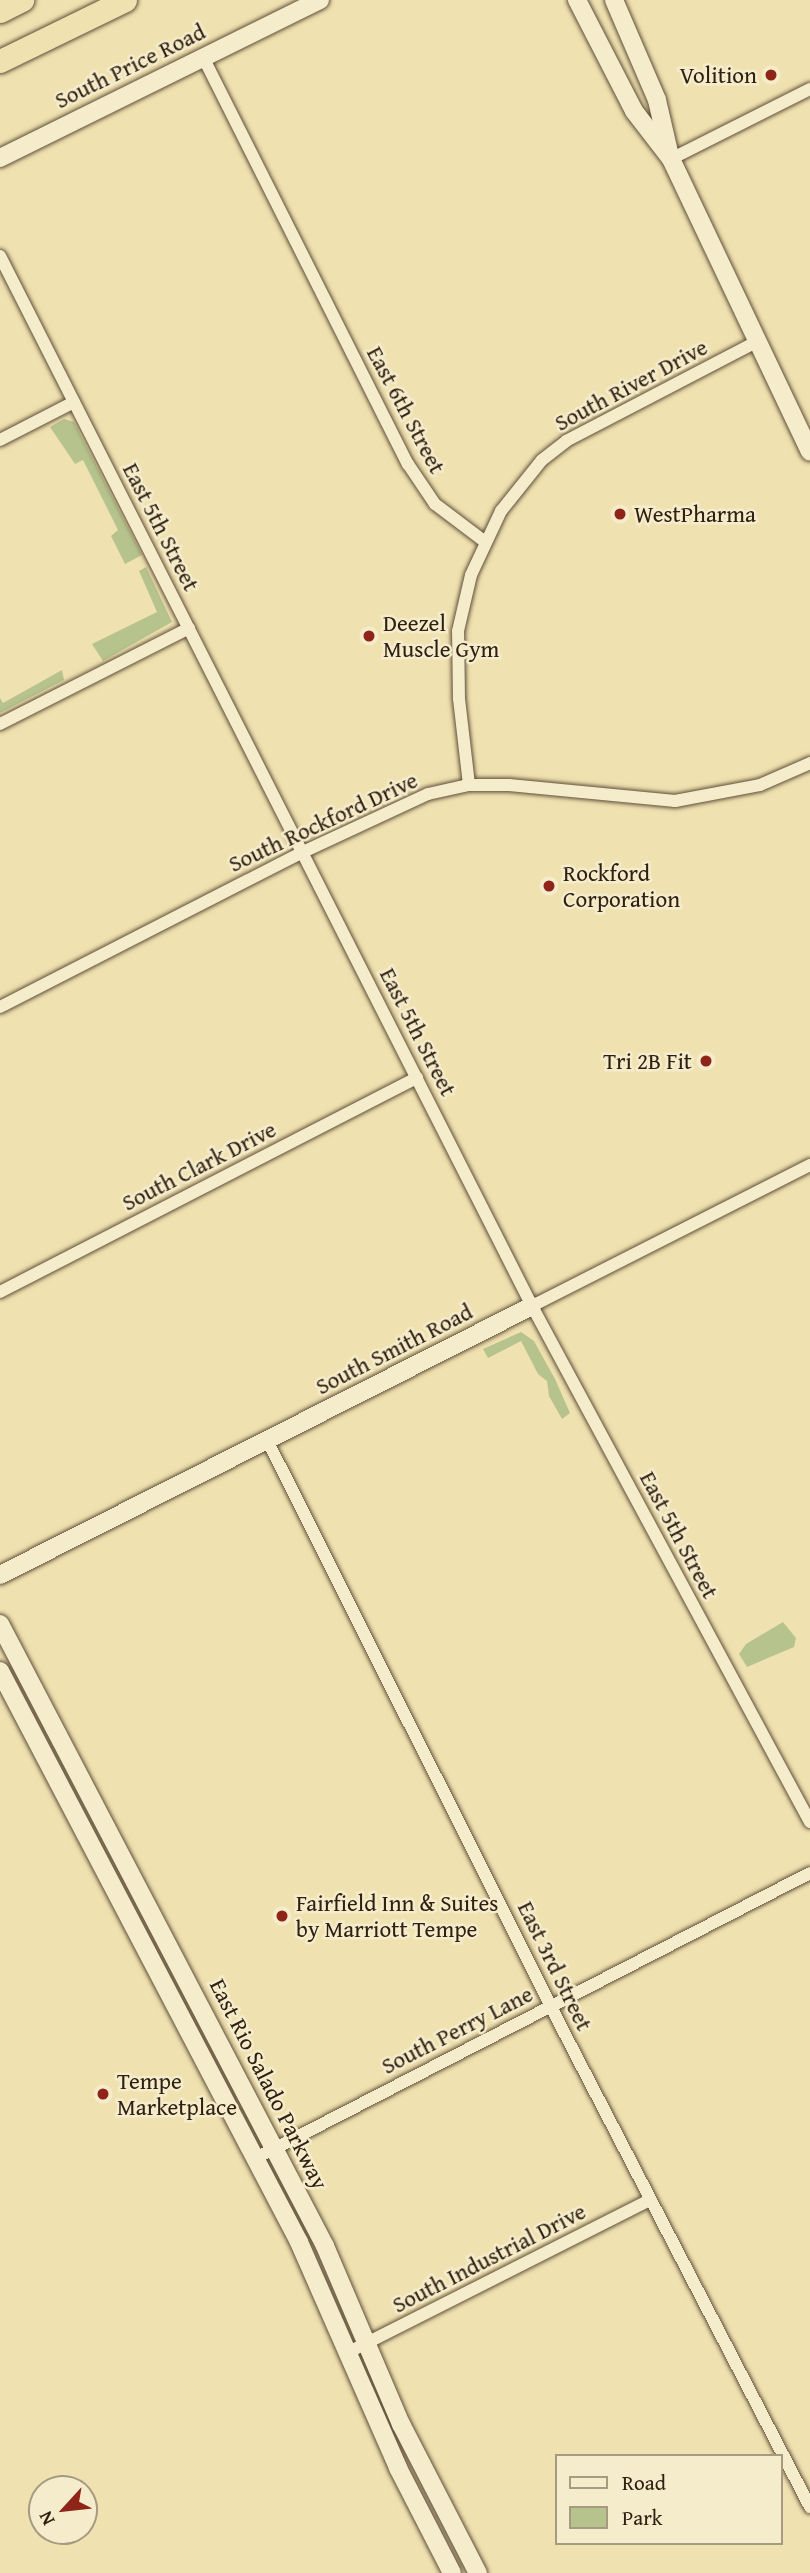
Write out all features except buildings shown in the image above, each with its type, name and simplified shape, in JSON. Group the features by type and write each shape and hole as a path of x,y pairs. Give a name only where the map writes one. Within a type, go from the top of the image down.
{"highway":[{"path":"0,10 22,0"},
{"path":"0,61 125,0"}],"main road":[{"name":"South Price Road","path":"0,158 320,0"},
{"path":"577,0 634,111 671,159"},
{"path":"614,0 657,100 671,159 810,452"},
{"path":"589,23 610,43 639,96 657,100"},
{"name":"South Smith Road","path":"0,1575 532,1306"},
{"name":"East Rio Salado Parkway","path":"0,1625 325,2246 401,2424 478,2573"},
{"name":"East Rio Salado Parkway","path":"0,1671 299,2242 398,2468 452,2573"}],"street":[{"name":"East 6th Street","path":"203,57 408,464 435,504 484,541"},
{"path":"671,159 810,89"},
{"name":"East 5th Street","path":"0,256 532,1306 810,1822"},
{"name":"South River Drive","path":"484,541 515,491 542,460 566,441 756,342"},
{"path":"0,440 74,402"},
{"path":"469,785 457,655 462,608 484,541"},
{"path":"0,724 189,628"},
{"name":"South Rockford Drive","path":"0,1007 404,803 469,785 567,788 675,801 760,785 810,763"},
{"name":"South Clark Drive","path":"0,1292 417,1077"},
{"name":"South Smith Road","path":"532,1306 810,1165"},
{"name":"East 3rd Street","path":"267,1440 650,2200 810,2507"},
{"name":"South Perry Lane","path":"256,2158 810,1873"},
{"name":"South Industrial Drive","path":"347,2353 650,2200"}],"green space":[{"path":"64,419 74,422 142,555 125,564 111,536 118,530 83,460 75,464 50,427"},
{"path":"146,567 172,622 103,661 92,644 157,612 139,571"},
{"path":"62,670 64,680 0,713 0,698 3,703"},
{"path":"521,1332 534,1341 555,1379 570,1413 562,1419 549,1396 547,1381 538,1374 521,1341 488,1358 483,1349"},
{"path":"783,1622 796,1638 794,1647 747,1667 739,1654 746,1644"}],"place":[{"name":"Volition","path":"771,75"},
{"name":"WestPharma","path":"620,514"},
{"name":"Deezel Muscle Gym","path":"369,636"},
{"name":"Rockford Corporation","path":"549,886"},
{"name":"Tri 2B Fit","path":"706,1061"},
{"name":"Fairfield Inn & Suites by Marriott Tempe","path":"282,1916"},
{"name":"Tempe Marketplace","path":"103,2094"}]}
